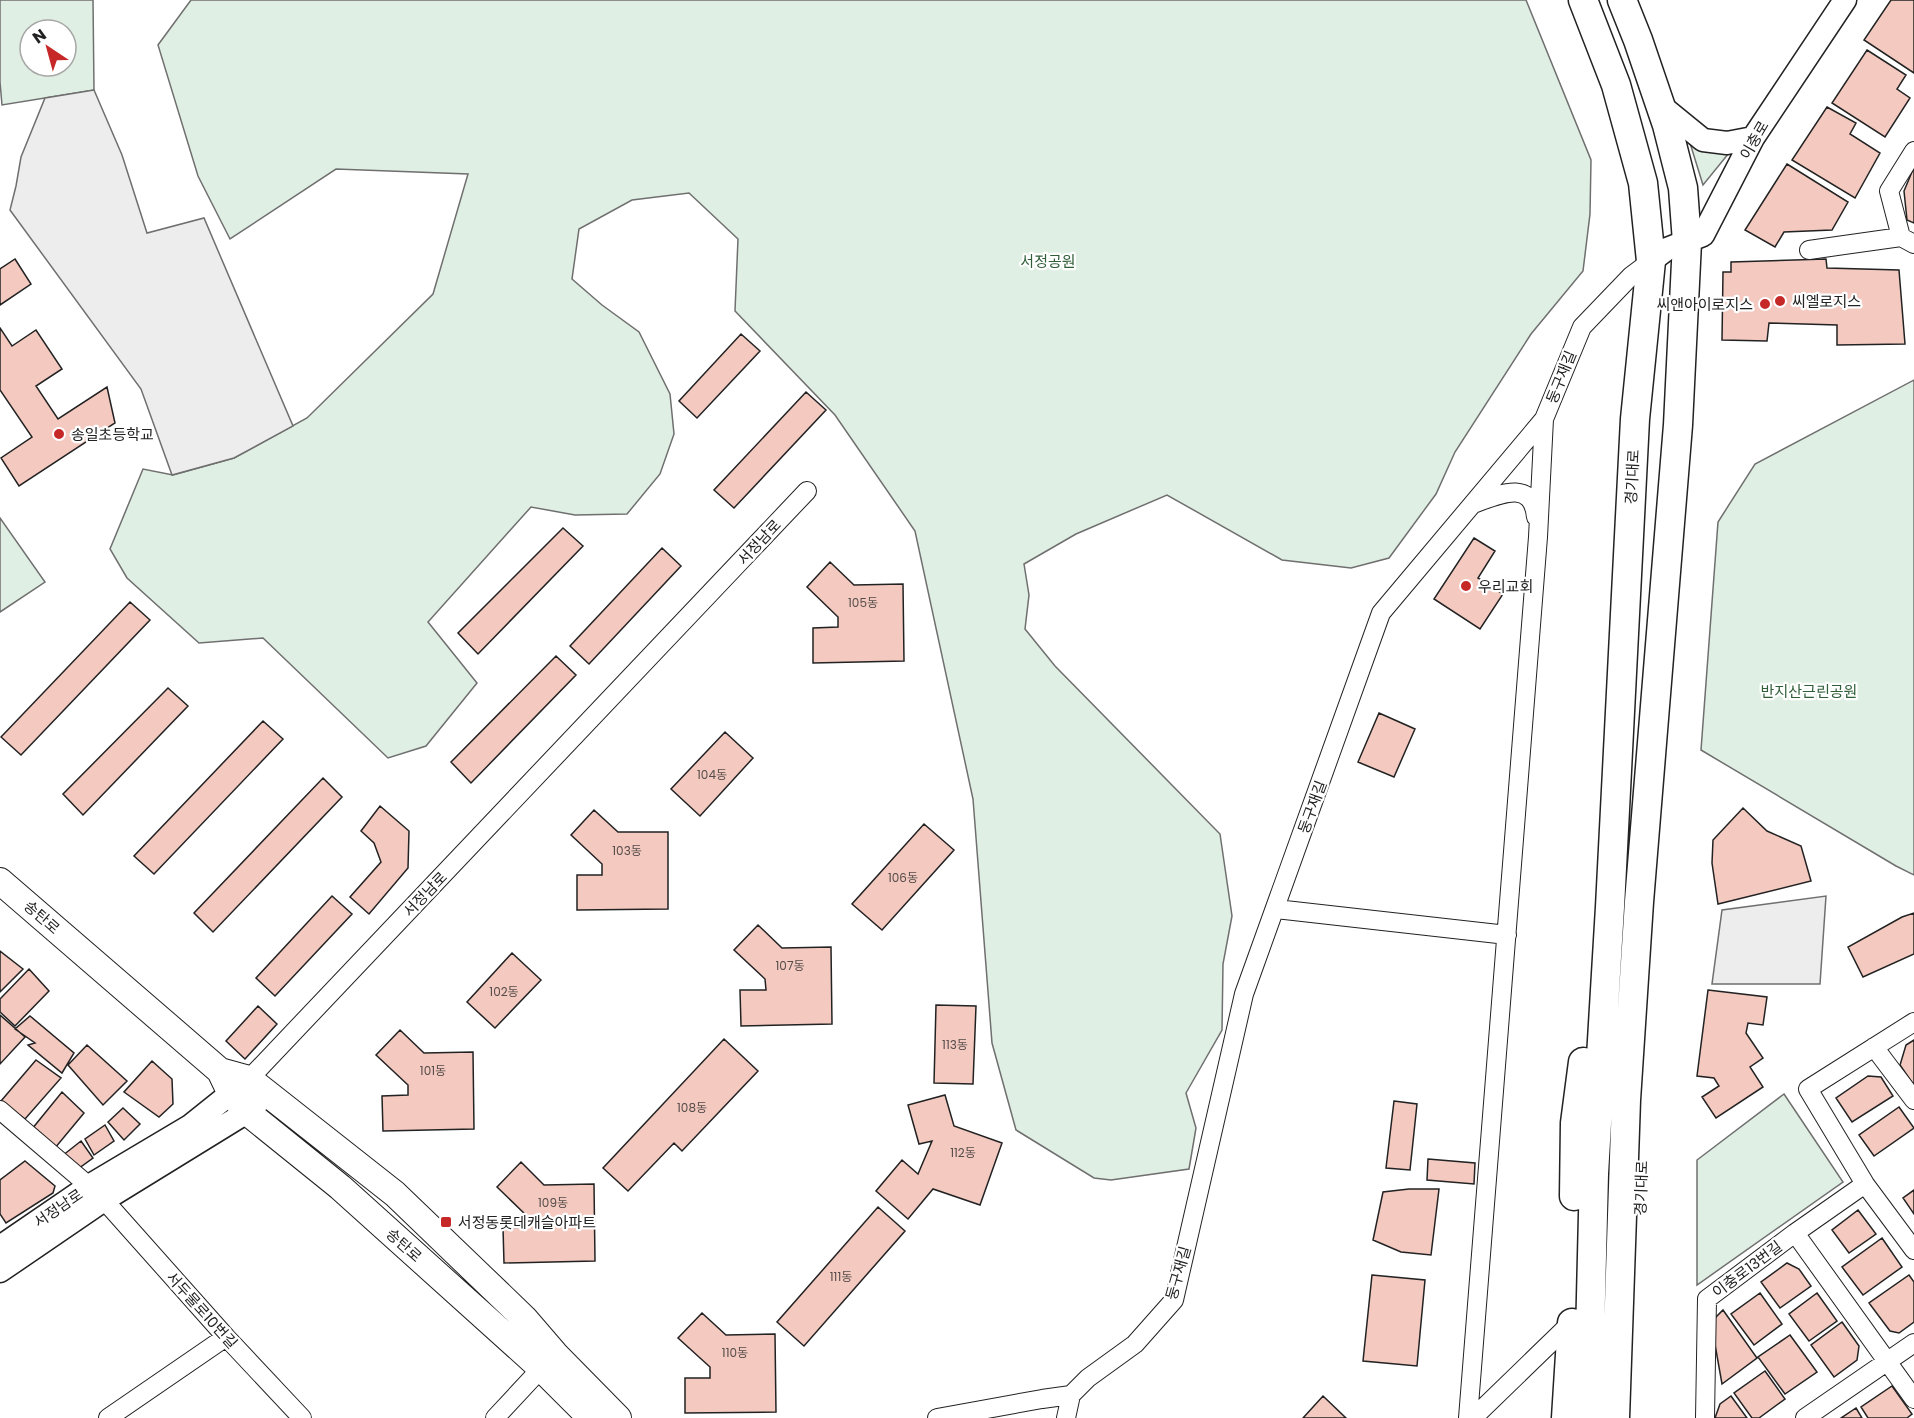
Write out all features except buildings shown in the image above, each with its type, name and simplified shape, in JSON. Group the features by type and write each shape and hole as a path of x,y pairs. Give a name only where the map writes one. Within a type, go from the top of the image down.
{"main road":[{"name":"경기대로","path":"1583,0 1616,86 1643,183 1651,261 1635,419 1594,1174 1588,1418"},
{"name":"경기대로","path":"1616,1418 1626,1100 1678,425 1686,242 1683,188 1660,105 1622,0"},
{"name":"송탄로","path":"0,881 243,1090 395,1194 524,1318 548,1361 591,1418"},
{"name":"경기대로","path":"1634,1418 1643,1104 1648,1024 1635,960"},
{"name":"경기대로","path":"1566,1418 1572,1322 1575,1123 1591,1016 1606,964"},
{"name":"송탄로","path":"548,1361 618,1418"}],"street":[{"name":"이충로","path":"1651,261 1667,249 1703,235 1753,138 1845,0"},
{"path":"1660,105 1703,140 1727,142 1753,138"},
{"path":"1809,250 1907,240 1889,191 1914,151"},
{"name":"둥구재길","path":"1071,1395 1088,1378 1135,1344 1173,1300 1244,994 1381,613 1544,419 1582,327 1631,276 1651,261"},
{"path":"1470,1418 1538,537 1544,419"},
{"name":"서정남로","path":"0,1271 97,1193 243,1090 807,491"},
{"path":"1473,505 1509,491 1524,495 1535,507 1538,537"},
{"path":"1276,909 1507,936"},
{"path":"1914,1022 1808,1089 1865,1185 1914,1250"},
{"path":"1875,1047 1914,1101"},
{"name":"서두물로10번길","path":"0,1110 97,1193 302,1418"},
{"name":"이충로13번길","path":"1705,1418 1707,1299 1795,1233 1865,1185"},
{"name":"서정남로","path":"0,1247 97,1193"},
{"name":"이충로13번길","path":"1795,1233 1914,1399"},
{"path":"1470,1418 1572,1322"},
{"path":"108,1418 226,1337"},
{"path":"1804,1418 1914,1343"},
{"path":"495,1418 548,1361"},
{"path":"937,1418 1071,1395 1066,1418"}],"green space":[{"path":"0,0 93,0 94,90 2,105"},
{"name":"서정공원","path":"191,0 1526,0 1591,160 1590,214 1583,271 1531,334 1455,452 1436,494 1389,558 1351,568 1282,560 1167,495 1076,534 1024,564 1029,595 1025,629 1055,666 1220,834 1232,916 1223,964 1222,1030 1186,1093 1196,1128 1189,1169 1111,1180 1094,1178 1016,1130 992,1043 973,799 915,531 835,415 735,311 738,239 689,193 632,200 579,229 572,279 639,332 670,394 674,434 660,474 627,514 575,515 531,507 428,622 477,683 426,746 388,758 263,638 199,643 127,578 110,549 143,469 173,475 234,458 307,418 433,294 468,174 336,169 230,239 198,176 158,45"},
{"path":"1690,143 1729,153 1703,185"},
{"name":"반지산근린공원","path":"1914,380 1914,875 1701,750 1718,522 1755,464"},
{"path":"0,518 45,582 0,612"},
{"path":"1784,1094 1843,1182 1697,1285 1697,1160"}],"shaded area":[{"path":"94,90 122,155 147,233 204,218 293,426 234,458 172,475 141,389 10,210 21,157 45,98"},
{"path":"1826,896 1820,984 1712,984 1722,910"}],"place":[{"name":"씨엘로지스","path":"1780,301"},
{"name":"씨앤아이로지스","path":"1765,304"},
{"name":"송일초등학교","path":"59,434"},
{"name":"우리교회","path":"1466,586"},
{"name":"서정동롯데캐슬아파트","path":"446,1222"}]}
